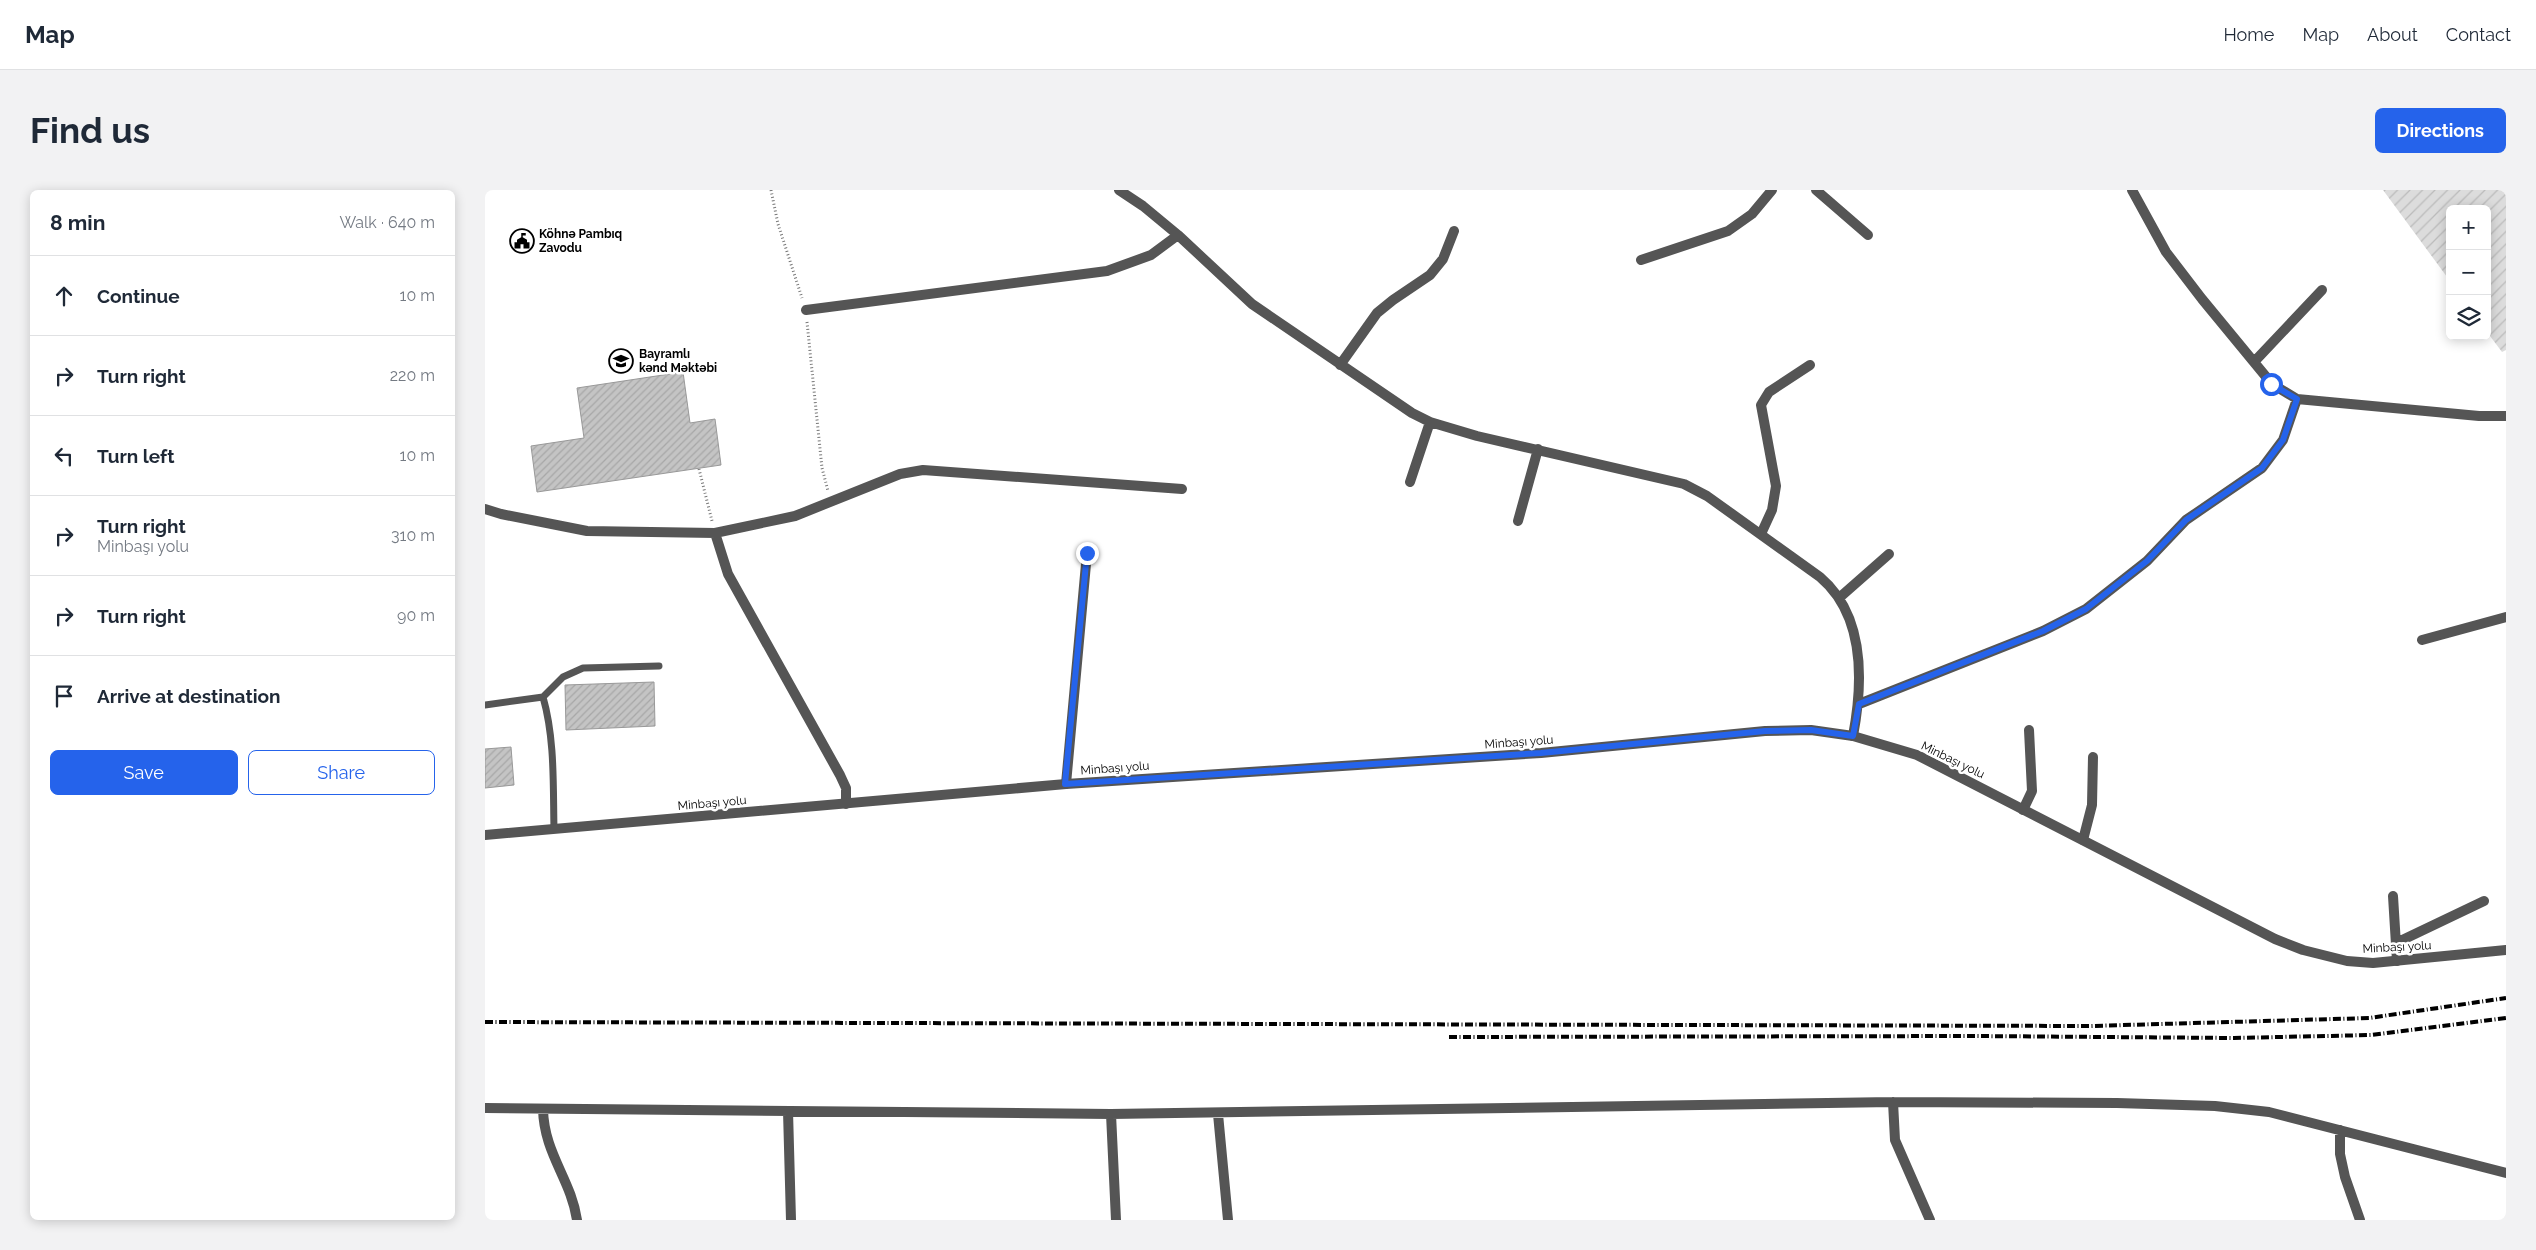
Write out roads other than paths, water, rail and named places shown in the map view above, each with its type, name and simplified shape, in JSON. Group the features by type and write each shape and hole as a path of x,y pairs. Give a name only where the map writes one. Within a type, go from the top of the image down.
{"street":[{"path":"1119,190 1143,206 1178,235 1252,304 1396,404 1430,422 1538,450 1684,484 1707,496 1820,577 1832,587 1847,610 1856,644 1860,684 1859,704 1853,736"},
{"path":"1641,260 1728,230 1751,214 1771,190"},
{"path":"1816,190 1868,235"},
{"path":"2132,190 2167,252 2202,300 2271,384 2297,399 2460,415 2506,416"},
{"path":"1341,365 1377,314 1393,300 1430,275 1443,259 1454,231"},
{"path":"806,310 1107,271 1151,255 1178,235"},
{"path":"2254,362 2322,290"},
{"path":"1761,534 1772,510 1776,486 1761,405 1769,392 1810,364"},
{"path":"1859,704 2043,631 2086,609 2147,561 2186,520 2262,468 2283,440 2297,399"},
{"path":"1410,482 1430,422"},
{"path":"1518,521 1538,450"},
{"path":"485,509 501,514 587,531 715,533 787,519 818,509 832,501 900,474 923,470 1183,489"},
{"path":"715,533 728,574 841,775 846,788 846,804"},
{"path":"1065,784 1087,553"},
{"path":"1839,598 1889,554"},
{"path":"2422,640 2506,618"},
{"name":"Minbaşı yolu","path":"485,835 1065,784 1541,753 1765,731 1811,730 1853,736 1917,755 2275,939 2303,950 2347,961 2373,963 2506,950"},
{"path":"2023,810 2032,791 2029,730"},
{"path":"2083,840 2092,805 2093,756"},
{"path":"2393,896 2397,961"},
{"path":"2396,943 2484,900"},
{"path":"1893,1102 1895,1140 1930,1220"},
{"path":"485,1108 1218,1114 1893,1102 2117,1103 2215,1106 2269,1112 2506,1173"},
{"path":"543,1109 544,1130 551,1153 575,1204 577,1220"},
{"path":"788,1111 791,1220"},
{"path":"1111,1114 1116,1220"},
{"path":"1218,1114 1228,1220"},
{"path":"2341,1130 2340,1154 2345,1177 2360,1220"}],"lane":[{"path":"485,705 543,697 563,677 583,668 659,666"},
{"path":"543,697 549,717 551,737 555,829"}],"railway":[{"path":"485,1022 2091,1026 2369,1018 2506,998"},
{"path":"1449,1037 1975,1036 2234,1038 2371,1035 2506,1018"}],"place":[{"name":"Köhnə Pambıq Zavodu","path":"522,241"},
{"name":"Bayramlı kənd Məktəbi","path":"621,361"}]}
